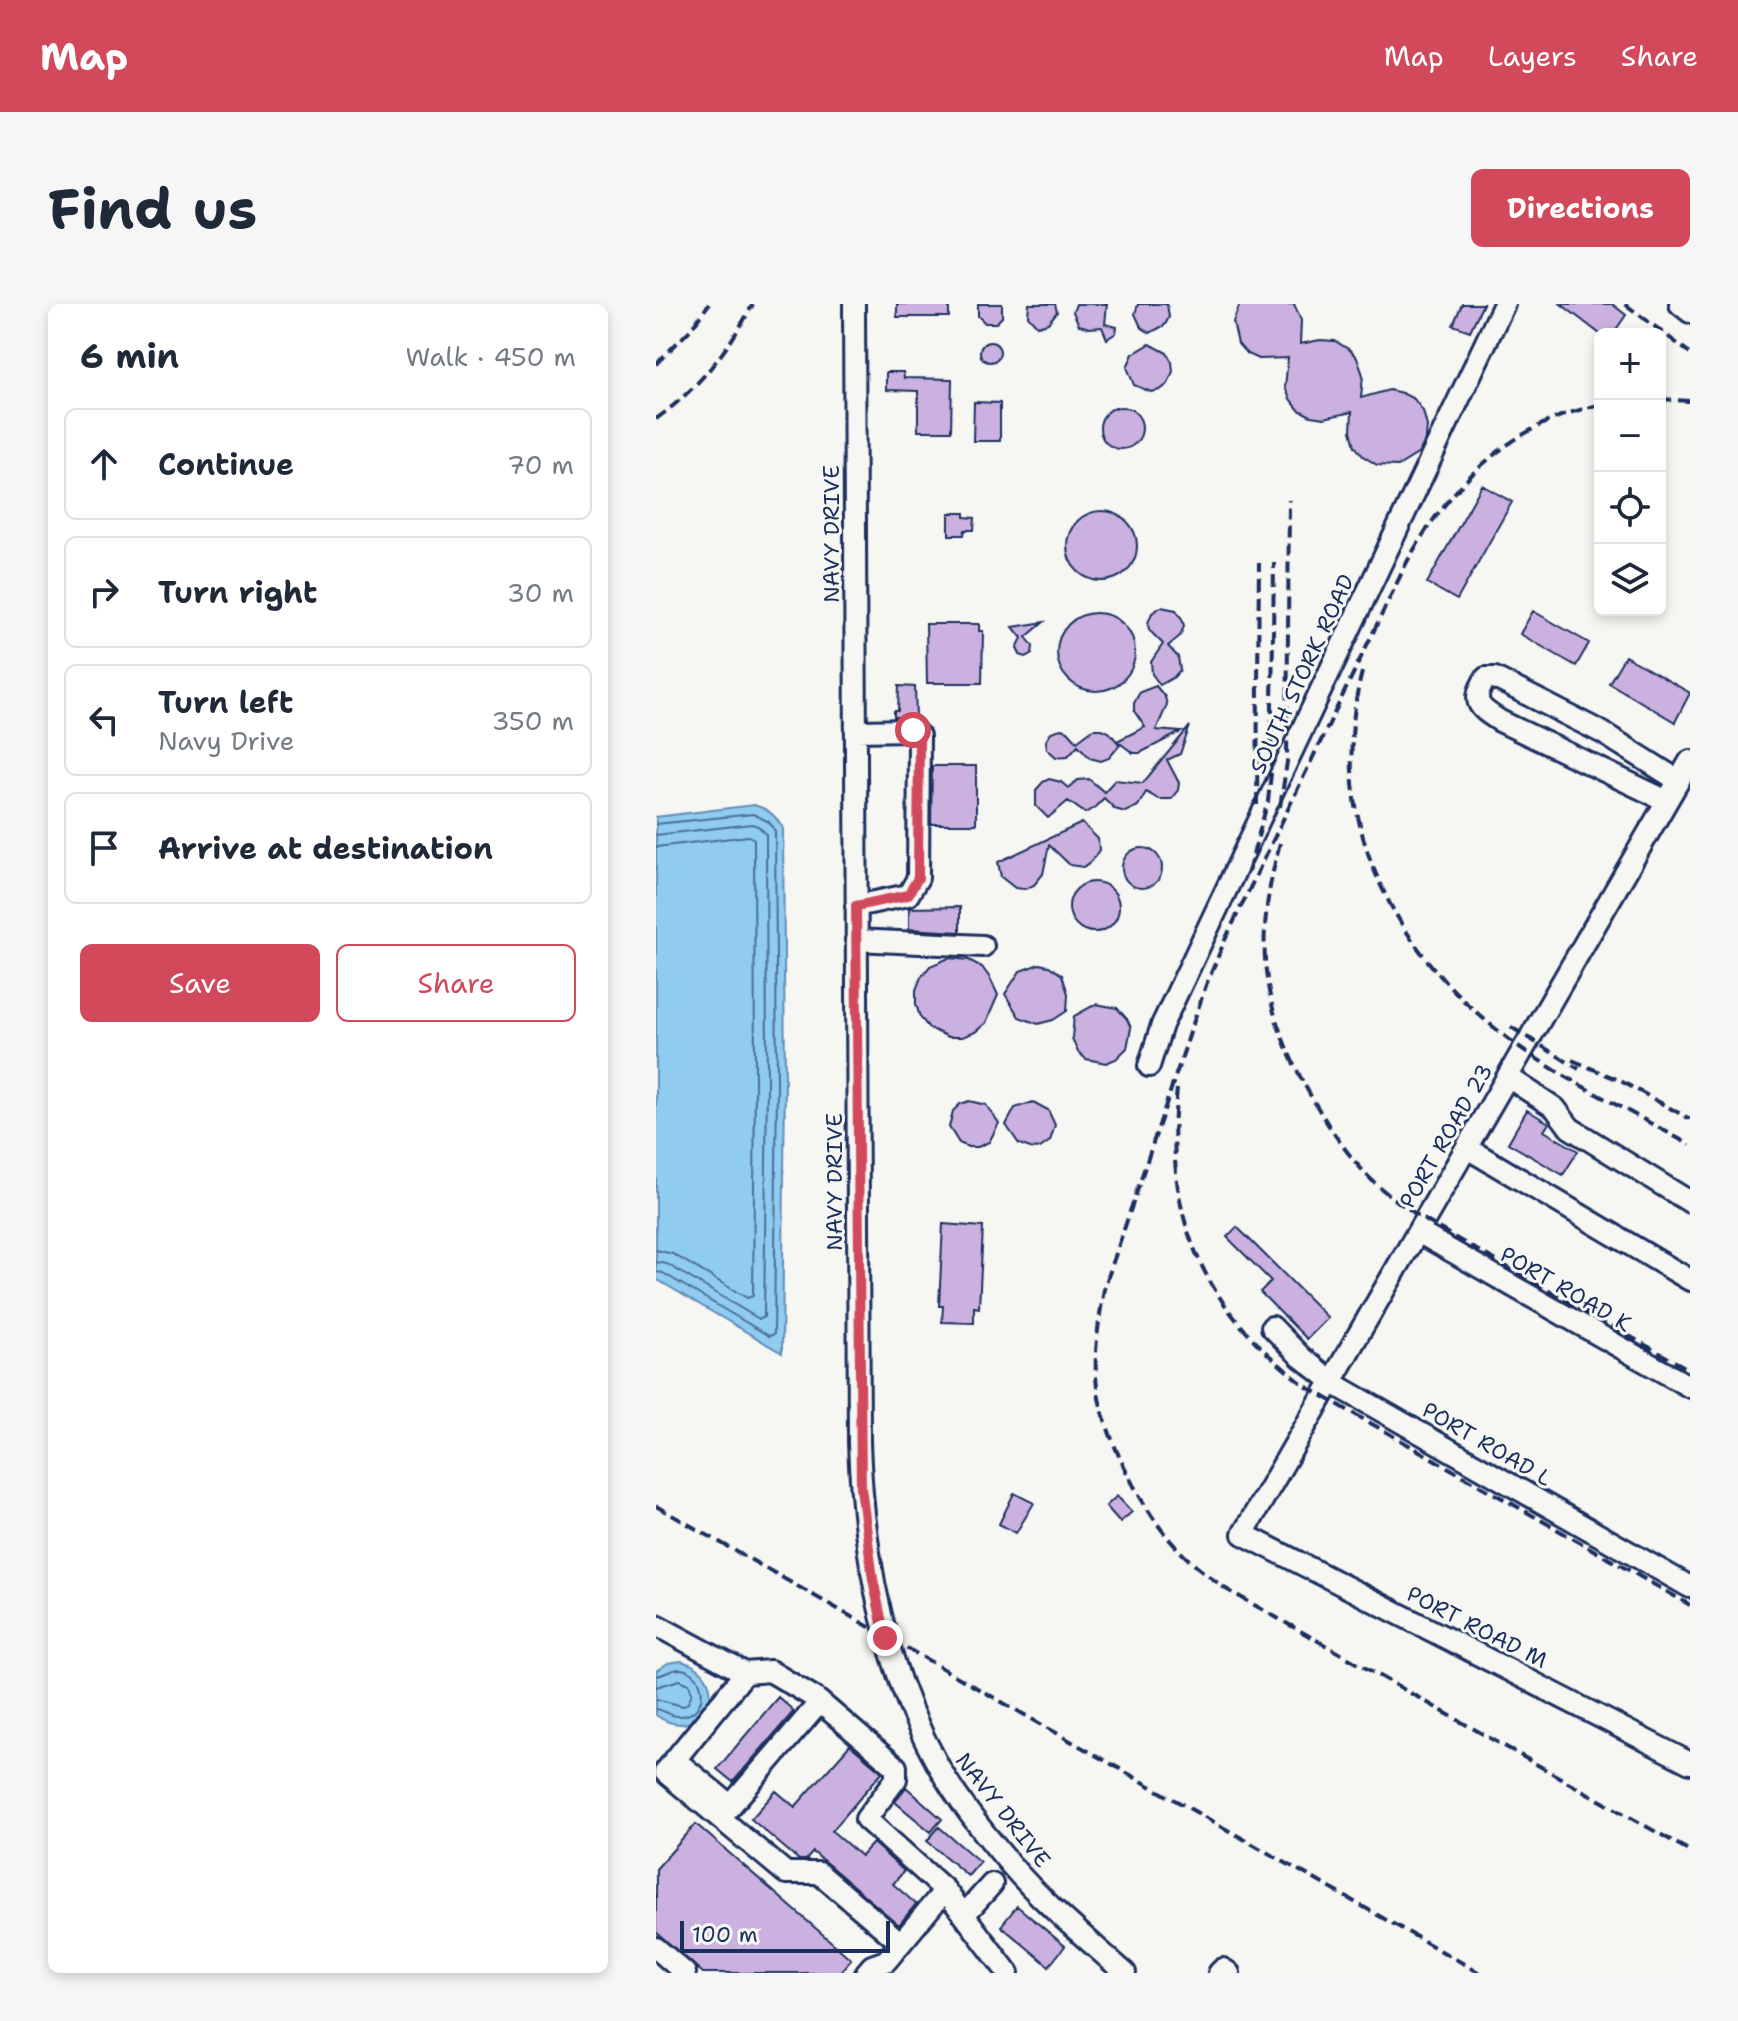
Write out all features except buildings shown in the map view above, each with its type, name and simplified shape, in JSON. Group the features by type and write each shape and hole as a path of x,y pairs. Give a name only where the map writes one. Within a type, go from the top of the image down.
{"street":[{"name":"NAVY DRIVE","path":"854,304 861,1488 873,1579 885,1638 926,1744 962,1802 1012,1866 1067,1922 1125,1973"},
{"name":"SOUTH STORK ROAD","path":"1149,1066 1162,1025 1504,304"},
{"path":"1680,304 1690,312"},
{"path":"1667,801 1500,721 1484,711 1477,702 1477,691 1486,678 1495,678 1603,733 1679,781"},
{"path":"856,731 913,730 919,736 918,878 908,895 856,906"},
{"name":"PORT ROAD 23","path":"1243,1534 1690,761"},
{"path":"856,940 983,946"},
{"path":"1508,1077 1555,1108 1570,1128 1690,1202"},
{"path":"1467,1148 1690,1280"},
{"name":"PORT ROAD K","path":"1418,1232 1690,1387"},
{"name":"PORT ROAD L","path":"1272,1327 1331,1382 1690,1587"},
{"name":"PORT ROAD M","path":"1243,1534 1690,1763"},
{"path":"656,1625 745,1673 770,1671 820,1702 896,1767 896,1779 866,1819 945,1890 1008,1973"},
{"path":"745,1673 665,1772 726,1812 786,1873 819,1873 901,1943"},
{"path":"726,1812 820,1702"},
{"path":"964,1915 992,1884"},
{"path":"866,1973 872,1966 893,1967 901,1943 945,1890"},
{"path":"656,1948 682,1972"},
{"path":"1219,1973 1223,1969 1229,1973"}],"water":[{"path":"754,805 771,813 783,828 785,1084 782,1353 656,1279 656,817"},
{"path":"681,1661 698,1669 708,1681 710,1694 707,1706 699,1717 687,1723 673,1723 656,1715 656,1671 668,1663"}],"railway":[{"path":"656,364 690,330 709,304"},
{"path":"656,419 686,395 711,367 734,337 753,304"},
{"path":"1625,304 1690,353"},
{"path":"1666,399 1690,401"},
{"path":"1594,407 1538,426 1485,462 1441,509 1406,564 1206,985 1104,1289 1097,1338 1096,1375 1101,1407 1128,1474 1152,1517 1202,1571 1226,1589 1690,1851"},
{"path":"1280,807 1287,762 1289,500"},
{"path":"1257,805 1259,563"},
{"path":"1248,872 1268,801 1271,774 1274,563"},
{"path":"1362,672 1353,728 1353,783 1362,835 1380,884 1406,931 1438,974 1477,1013 1521,1048 1583,1087 1690,1145"},
{"path":"1280,843 1266,912 1266,974 1272,1004 1295,1066 1319,1110 1350,1155 1377,1185 1421,1217 1690,1370"},
{"path":"1511,1027 1579,1069"},
{"path":"1572,1060 1619,1080 1690,1119"},
{"path":"1177,1089 1174,1136 1177,1179 1185,1220 1198,1257 1216,1292 1271,1357 1307,1387 1690,1605"},
{"path":"656,1506 1480,1973"}],"route":[{"path":"885,1638 864,1521 859,1443 856,906 908,895 918,878 919,736 913,730"}]}
